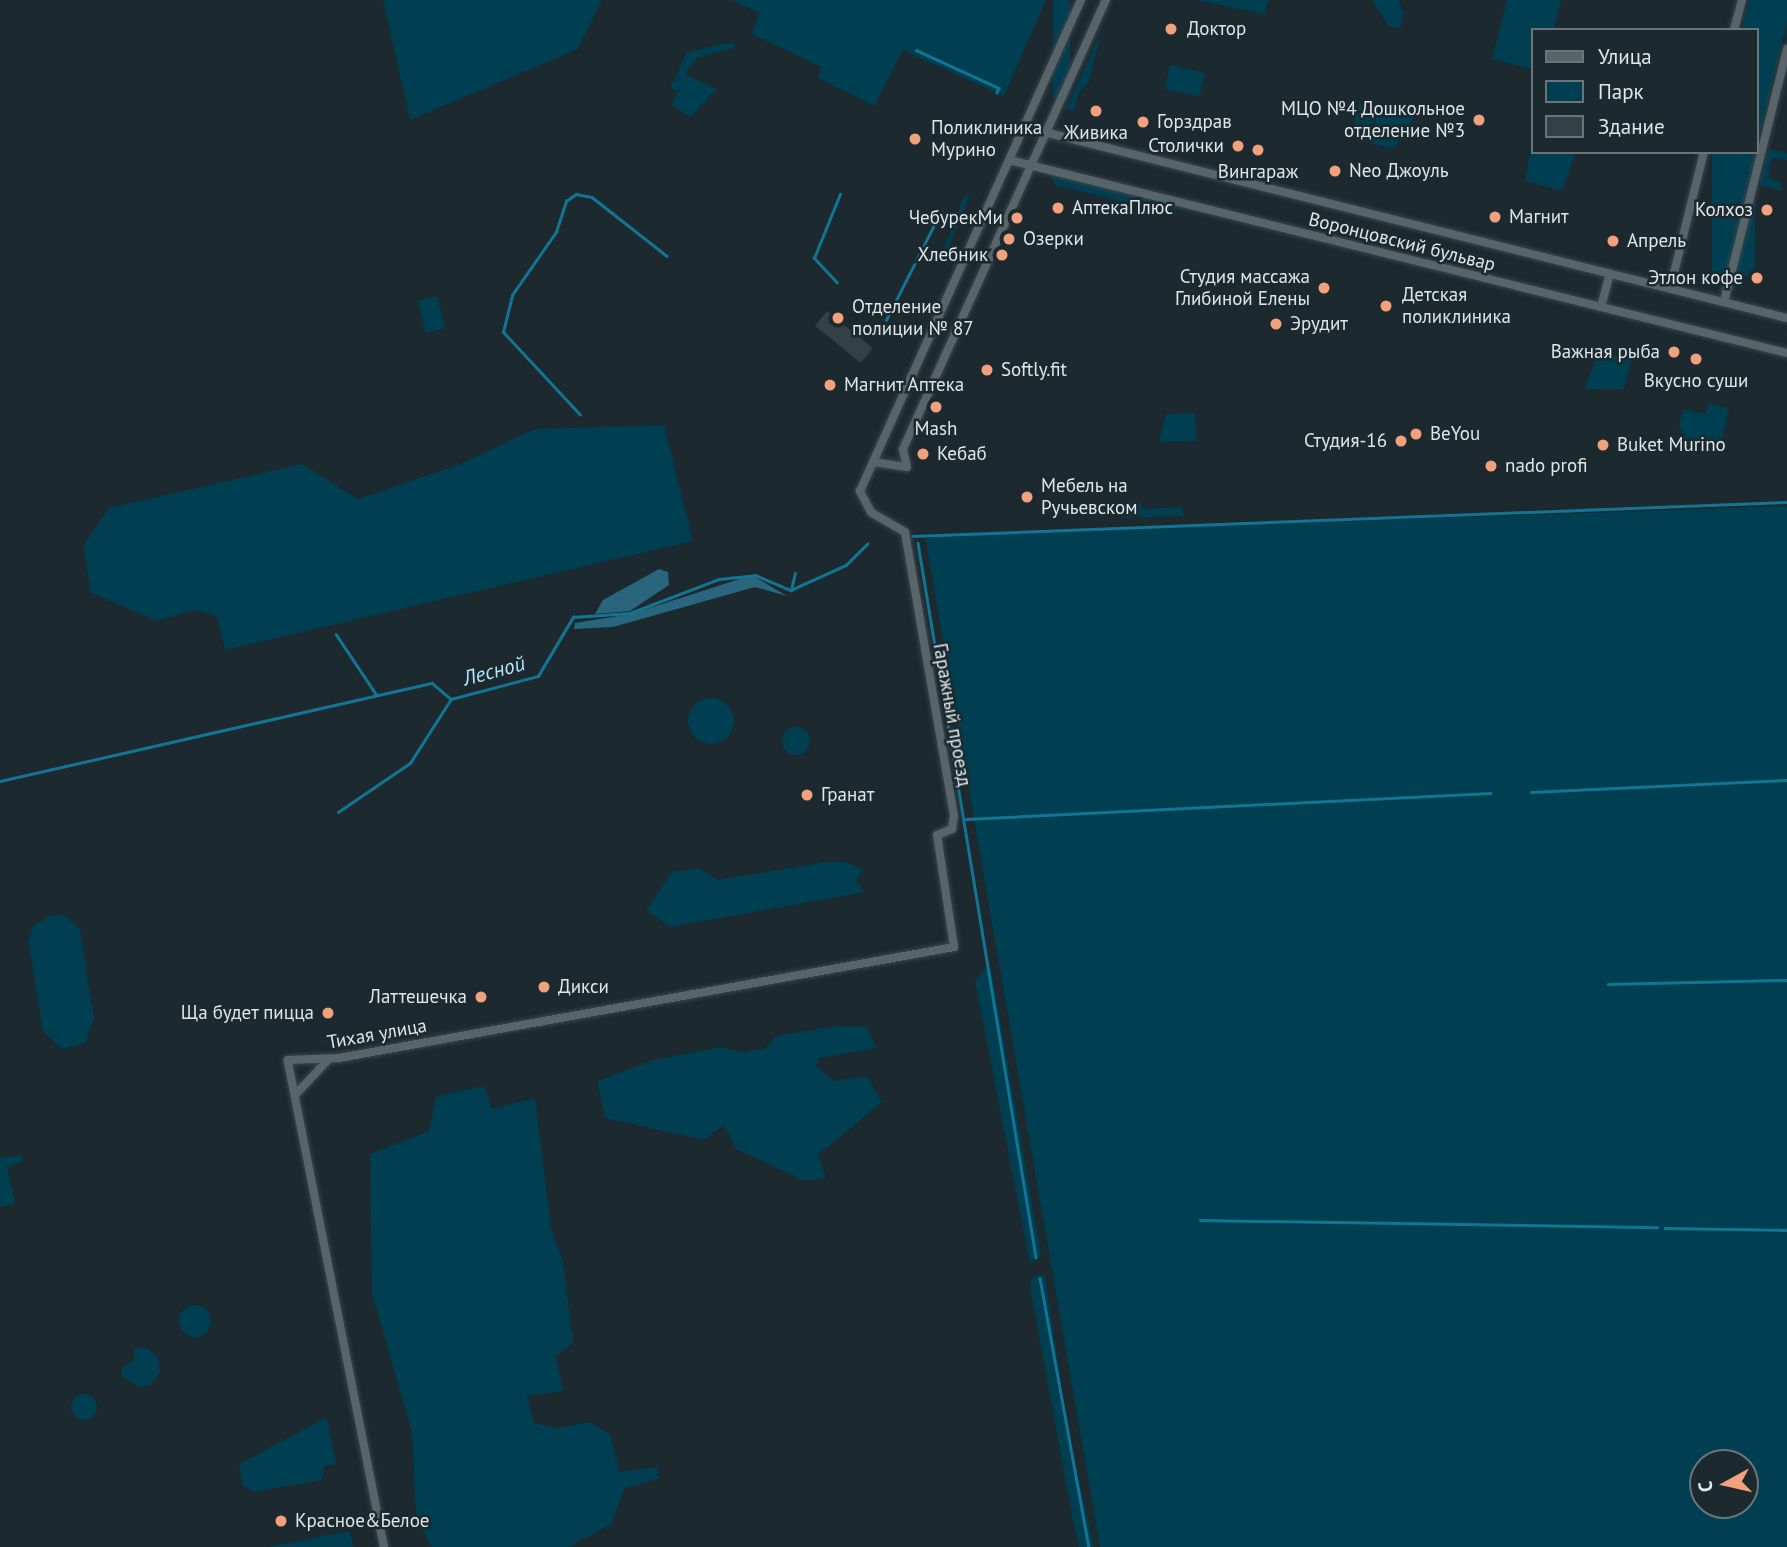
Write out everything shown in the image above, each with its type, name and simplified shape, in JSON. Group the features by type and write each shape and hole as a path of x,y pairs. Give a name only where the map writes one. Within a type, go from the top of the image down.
{"street":[{"path":"1081,0 874,462 907,467 903,449 1106,0"},
{"path":"1735,28 1742,0"},
{"path":"1724,302 1787,49"},
{"name":"Воронцовский бульвар","path":"1024,127 1787,318"},
{"path":"1670,289 1704,154"},
{"name":"Воронцовский бульвар","path":"1009,160 1787,353"},
{"path":"1601,307 1609,274"},
{"name":"Гаражный проезд","path":"874,462 860,491 863,503 905,532 954,816 952,829 937,835 957,943"},
{"name":"Тихая улица","path":"384,1547 288,1060 327,1060 957,943"},
{"path":"295,1095 327,1060"}],"green space":[{"path":"383,0 602,0 578,49 410,120"},
{"path":"732,0 1046,0 1004,96 903,50 874,106 818,78 821,67 752,34 759,13"},
{"path":"1053,0 1070,0 1070,98 1053,98"},
{"path":"1195,0 1268,0 1265,14"},
{"path":"1372,0 1398,0 1404,13 1400,28 1389,27"},
{"path":"1507,0 1561,0 1554,28 1532,28 1532,69 1492,59"},
{"path":"1749,0 1787,0 1787,22 1759,136 1759,28 1742,28"},
{"path":"1102,30 1089,82 1079,92 1074,111 1066,109"},
{"path":"733,42 736,47 697,58 685,74 717,89 690,117 672,105 681,85 677,91 670,88 675,78 683,81 676,76 687,52"},
{"path":"1170,65 1205,73 1200,96 1165,88"},
{"path":"1380,102 1414,118 1393,149 1370,143"},
{"path":"1359,103 1377,107 1370,136 1352,132"},
{"path":"1532,144 1532,154 1575,154 1562,191 1525,181"},
{"path":"1768,149 1787,153 1787,160 1772,158 1768,178 1780,182 1782,191 1759,185"},
{"path":"1712,154 1755,154 1755,276 1712,276"},
{"path":"1050,174 1174,205 1177,215 1055,185"},
{"path":"970,195 946,254 941,256 964,196"},
{"path":"437,296 445,328 426,333 418,301"},
{"path":"1617,355 1632,359 1624,389 1584,389 1597,358"},
{"path":"1708,403 1729,409 1722,438 1708,451 1689,446 1679,425 1683,409 1705,414"},
{"path":"1195,413 1196,441 1159,442 1166,414"},
{"path":"664,425 693,541 225,650 217,616 194,610 158,621 91,593 83,545 109,508 302,464 358,499 458,465 535,429"},
{"path":"1139,501 1143,509 1183,507 1183,516 1121,518 1128,502"},
{"path":"1787,506 1787,1547 1100,1547 925,536"},
{"path":"711,698 727,705 734,721 727,737 711,744 695,737 688,721 695,705"},
{"path":"796,727 806,731 810,741 806,751 796,755 786,751 782,741 786,731"},
{"path":"826,862 845,862 864,870 856,880 865,892 670,927 646,910 672,872 699,868 718,880"},
{"path":"52,915 66,916 80,930 94,1019 85,1043 62,1049 43,1031 28,940 35,924"},
{"path":"986,967 991,968 1041,1256 1030,1264 975,981"},
{"path":"836,1026 867,1027 877,1048 819,1058 816,1065 833,1081 867,1076 882,1102 818,1155 826,1178 805,1181 736,1149 724,1125 704,1140 605,1118 597,1081 654,1060 720,1047 744,1052 766,1048 776,1036"},
{"path":"484,1086 492,1109 535,1098 551,1228 563,1262 573,1343 556,1356 563,1391 527,1396 534,1423 555,1428 590,1422 610,1434 620,1472 657,1467 659,1478 624,1489 611,1524 569,1547 432,1547 416,1519 412,1432 372,1294 370,1154 429,1131 436,1096"},
{"path":"22,1155 23,1161 7,1167 15,1204 0,1207 0,1158"},
{"path":"1039,1274 1045,1276 1068,1432 1094,1547 1079,1547 1074,1526 1031,1292 1031,1279"},
{"path":"195,1305 206,1310 211,1321 206,1332 195,1337 184,1332 179,1321 184,1310"},
{"path":"146,1347 158,1357 160,1372 151,1385 139,1387 122,1377 122,1367 134,1360 134,1349"},
{"path":"84,1394 93,1398 97,1407 93,1416 84,1420 75,1416 71,1407 75,1398"},
{"path":"327,1417 336,1464 325,1466 321,1480 254,1492 243,1486 239,1464"},
{"path":"350,1531 353,1547 268,1547 283,1544"}],"shaded area":[{"path":"659,569 668,572 669,585 630,611 595,614 603,600"},
{"path":"752,575 787,596 755,587 613,627 574,629 575,623 631,614"}],"building":[{"path":"827,311 873,348 861,363 815,326"}],"waterway":[{"path":"916,50 999,88 997,93"},
{"path":"580,415 503,332 512,295 556,232 566,201 576,194 592,197 667,256"},
{"path":"837,283 814,258 840,194"},
{"path":"886,320 937,219"},
{"path":"864,301 889,314"},
{"path":"912,536 1787,502"},
{"path":"918,543 1036,1257"},
{"name":"Лесной","path":"338,812 410,763 451,699 538,676 573,617 630,613 719,579 755,575 791,590 846,565 867,544"},
{"name":"Лесной","path":"791,590 795,573"},
{"path":"336,634 376,694"},
{"path":"0,781 432,683 451,699"},
{"path":"1531,792 1787,780"},
{"path":"966,819 1490,793"},
{"path":"1608,984 1787,980"},
{"path":"1200,1220 1657,1227"},
{"path":"1665,1228 1787,1230"},
{"path":"1040,1278 1089,1547"}],"place":[{"name":"Доктор","path":"1171,29"},
{"name":"Живика","path":"1096,111"},
{"name":"МЦО №4 Дошкольное отделение №3","path":"1479,120"},
{"name":"Горздрав","path":"1143,122"},
{"name":"Поликлиника Мурино","path":"915,139"},
{"name":"Столички","path":"1238,146"},
{"name":"Вингараж","path":"1258,150"},
{"name":"Neo Джоуль","path":"1335,171"},
{"name":"АптекаПлюс","path":"1058,208"},
{"name":"Колхоз","path":"1767,210"},
{"name":"Магнит","path":"1495,217"},
{"name":"ЧебурекМи","path":"1017,218"},
{"name":"Озерки","path":"1009,239"},
{"name":"Апрель","path":"1613,241"},
{"name":"Хлебник","path":"1002,255"},
{"name":"Этлон кофе","path":"1757,278"},
{"name":"Студия массажа Глибиной Елены","path":"1324,288"},
{"name":"Детская поликлиника","path":"1386,306"},
{"name":"Отделение полиции № 87","path":"838,318"},
{"name":"Эрудит","path":"1276,324"},
{"name":"Важная рыба","path":"1674,352"},
{"name":"Вкусно суши","path":"1696,359"},
{"name":"Softly.fit","path":"987,370"},
{"name":"Магнит Аптека","path":"830,385"},
{"name":"Mash","path":"936,407"},
{"name":"BeYou","path":"1416,434"},
{"name":"Студия-16","path":"1401,441"},
{"name":"Buket Murino","path":"1603,445"},
{"name":"Кебаб","path":"923,454"},
{"name":"nado profi","path":"1491,466"},
{"name":"Мебель на Ручьевском","path":"1027,497"},
{"name":"Гранат","path":"807,795"},
{"name":"Дикси","path":"544,987"},
{"name":"Латтешечка","path":"481,997"},
{"name":"Ща будет пицца","path":"328,1013"},
{"name":"Красное&Белое","path":"281,1521"}]}
